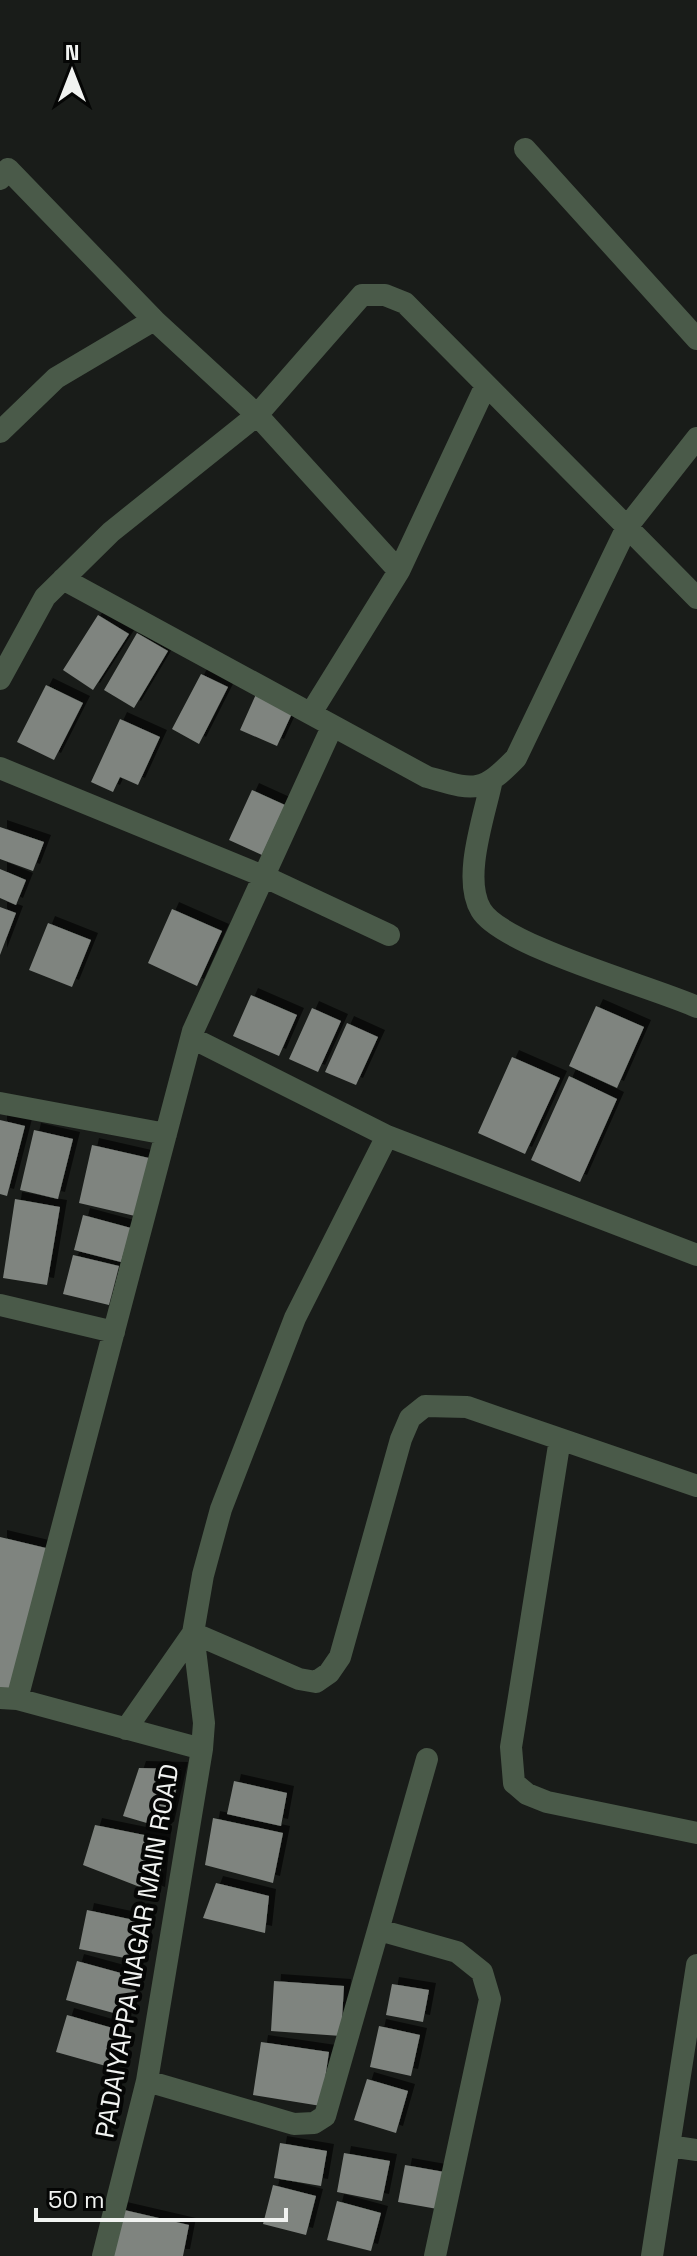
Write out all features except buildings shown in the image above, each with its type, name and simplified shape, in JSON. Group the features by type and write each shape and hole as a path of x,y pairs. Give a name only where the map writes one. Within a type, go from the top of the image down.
{"street":[{"path":"525,149 697,339"},
{"path":"3,170 154,320 257,415 399,571"},
{"path":"3,666 45,597 111,532 257,415 362,295 385,295 405,303 697,598"},
{"path":"0,432 56,378 154,320"},
{"path":"311,713 399,571 486,385"},
{"path":"697,438 627,527 516,758 491,784 475,868 481,910 508,933 697,1007"},
{"path":"63,579 427,777 466,788 491,784"},
{"path":"202,1749 8,1698 114,1332 192,1038 332,727"},
{"path":"0,768 263,876 389,935"},
{"path":"192,1038 387,1136 697,1255"},
{"path":"0,1103 166,1134"},
{"path":"126,1729 193,1633 221,1509 295,1318 387,1136"},
{"path":"0,1305 114,1332"},
{"path":"193,1633 299,1679 316,1682 329,1673 340,1657 401,1439 410,1418 425,1406 467,1407 697,1486"},
{"path":"560,1439 511,1747 514,1783 527,1794 547,1802 697,1833"},
{"name":"PADAIYAPPA NAGAR MAIN ROAD","path":"103,2256 147,2081 202,1749 204,1723 193,1633"},
{"path":"147,2081 294,2124 314,2123 325,2116 427,1759"},
{"path":"379,1930 457,1952 482,1972 490,1999 435,2256"},
{"path":"652,2256 697,1965"},
{"path":"669,2146 697,2150"}]}
